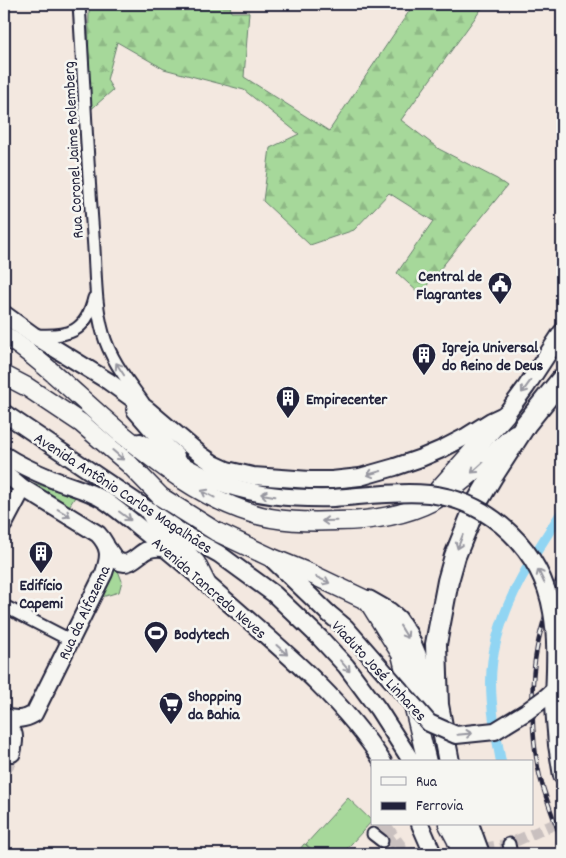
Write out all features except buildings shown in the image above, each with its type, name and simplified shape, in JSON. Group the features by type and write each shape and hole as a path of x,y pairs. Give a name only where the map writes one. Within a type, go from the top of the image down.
{"highway":[{"path":"449,760 438,705 436,644 448,581 461,540 477,502 526,424 562,379"},
{"path":"368,601 389,612 407,635 416,656 425,693 444,738"},
{"path":"469,826 480,854"}],"main road":[{"path":"4,314 32,335 108,381 148,410 214,464 227,470 253,476 310,480 360,477 394,467 442,449 506,414"},
{"path":"432,501 440,487 506,414 562,332"},
{"path":"4,336 62,380 116,429 180,478 225,504 252,514 273,518 315,522 355,521 412,510 432,501 462,481 526,424"},
{"name":"Avenida Antônio Carlos Magalhães","path":"4,376 27,387 81,423 128,464 161,497 215,531 368,601"},
{"path":"108,381 168,448 194,471"},
{"name":"Avenida Antônio Carlos Magalhães","path":"4,413 185,535 219,554"},
{"path":"116,429 215,481 257,494 296,498 430,494 474,508 504,526 516,537 530,555 544,581 552,611 555,649 554,700 557,745 562,776"},
{"name":"Avenida Tancredo Neves","path":"4,456 51,478 91,493 167,549 321,687 357,726 382,760"},
{"name":"Rua da Alfazema","path":"4,472 23,488 98,534 108,549 108,559 104,573 34,714 27,718 4,718"},
{"path":"4,524 23,488"},
{"path":"149,511 159,527 196,563 206,583"},
{"path":"108,549 119,562 124,564 147,550 159,547 167,549"},
{"name":"Avenida Tancredo Neves","path":"219,554 274,594 320,638 346,666 378,709 411,760"},
{"path":"270,557 328,613"},
{"path":"261,585 328,613"},
{"path":"368,601 401,654 427,760"},
{"name":"Viaduto José Linhares","path":"328,613 346,628 429,723 456,735 495,731 546,698 562,679"},
{"path":"4,718 14,732 15,740 12,753"},
{"path":"421,826 433,854"},
{"path":"449,826 462,854"}],"street":[{"name":"Rua Coronel Jaime Rolemberg","path":"79,4 94,247 95,294 103,334 109,349 148,410"},
{"name":"Rua Coronel Jaime Rolemberg","path":"32,335 54,336 76,330 88,316 95,294"},
{"path":"4,606 70,640"}],"green space":[{"path":"89,4 230,4 231,12 249,12 244,77 329,131 414,4 485,4 401,120 439,149 507,186 420,294 397,273 433,221 389,193 354,230 310,245 263,201 270,148 299,134 244,90 164,69 117,42 107,80 113,90 88,112"},
{"path":"10,475 75,497 68,508"},
{"path":"111,563 115,563 122,581 119,592 102,597"},
{"path":"348,798 371,820 342,854 317,854 306,844"},
{"path":"305,844 315,854 296,854"}],"waterway":[{"path":"501,760 491,692 493,659 497,636 514,592 525,571 562,512"}],"tunnel":[{"path":"4,769 12,753"},
{"path":"451,854 509,844 562,821"},
{"path":"380,826 397,849 401,846 386,826"},
{"path":"412,854 439,854"}],"railway":[{"path":"562,568 539,638 532,695 533,729 540,777 562,841"}],"place":[{"name":"Central de Flagrantes","path":"500,305"},
{"name":"Igreja Universal do Reino de Deus","path":"424,376"},
{"name":"Empirecenter","path":"288,419"},
{"name":"Edifício Capemi","path":"41,574"},
{"name":"Bodytech","path":"156,654"},
{"name":"Shopping da Bahia","path":"171,725"}]}
